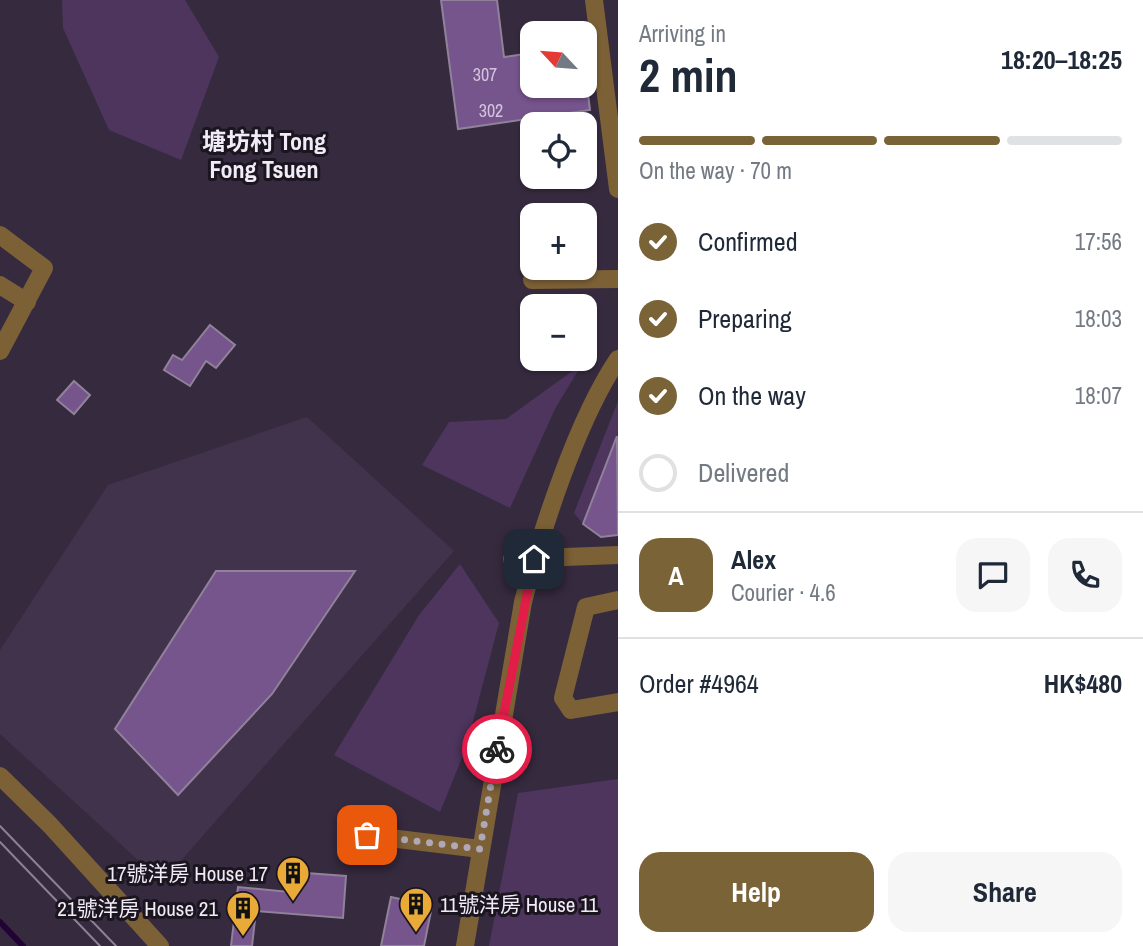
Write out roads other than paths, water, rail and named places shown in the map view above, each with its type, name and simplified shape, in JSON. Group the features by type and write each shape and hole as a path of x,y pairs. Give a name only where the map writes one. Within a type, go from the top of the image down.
{"street":[{"path":"594,0 618,188"},
{"path":"0,235 44,268 0,351"},
{"path":"597,279 618,279"},
{"path":"0,285 27,302"},
{"path":"465,946 523,602 534,559 577,442 618,359"},
{"path":"512,559 618,555"},
{"path":"618,600 586,607 563,698 571,710 618,702"},
{"path":"0,776 50,825 160,946"},
{"path":"357,834 480,849"}],"waterway":[{"path":"0,922 23,946"}],"tram line":[{"path":"0,826 116,946"},
{"path":"0,842 100,946"}],"place":[{"name":"17號洋房 House 17","path":"293,903"},
{"name":"11號洋房 House 11","path":"416,934"},
{"name":"21號洋房 House 21","path":"243,938"}],"district":[{"name":"塘坊村 Tong Fong Tsuen","path":"264,155"}]}
